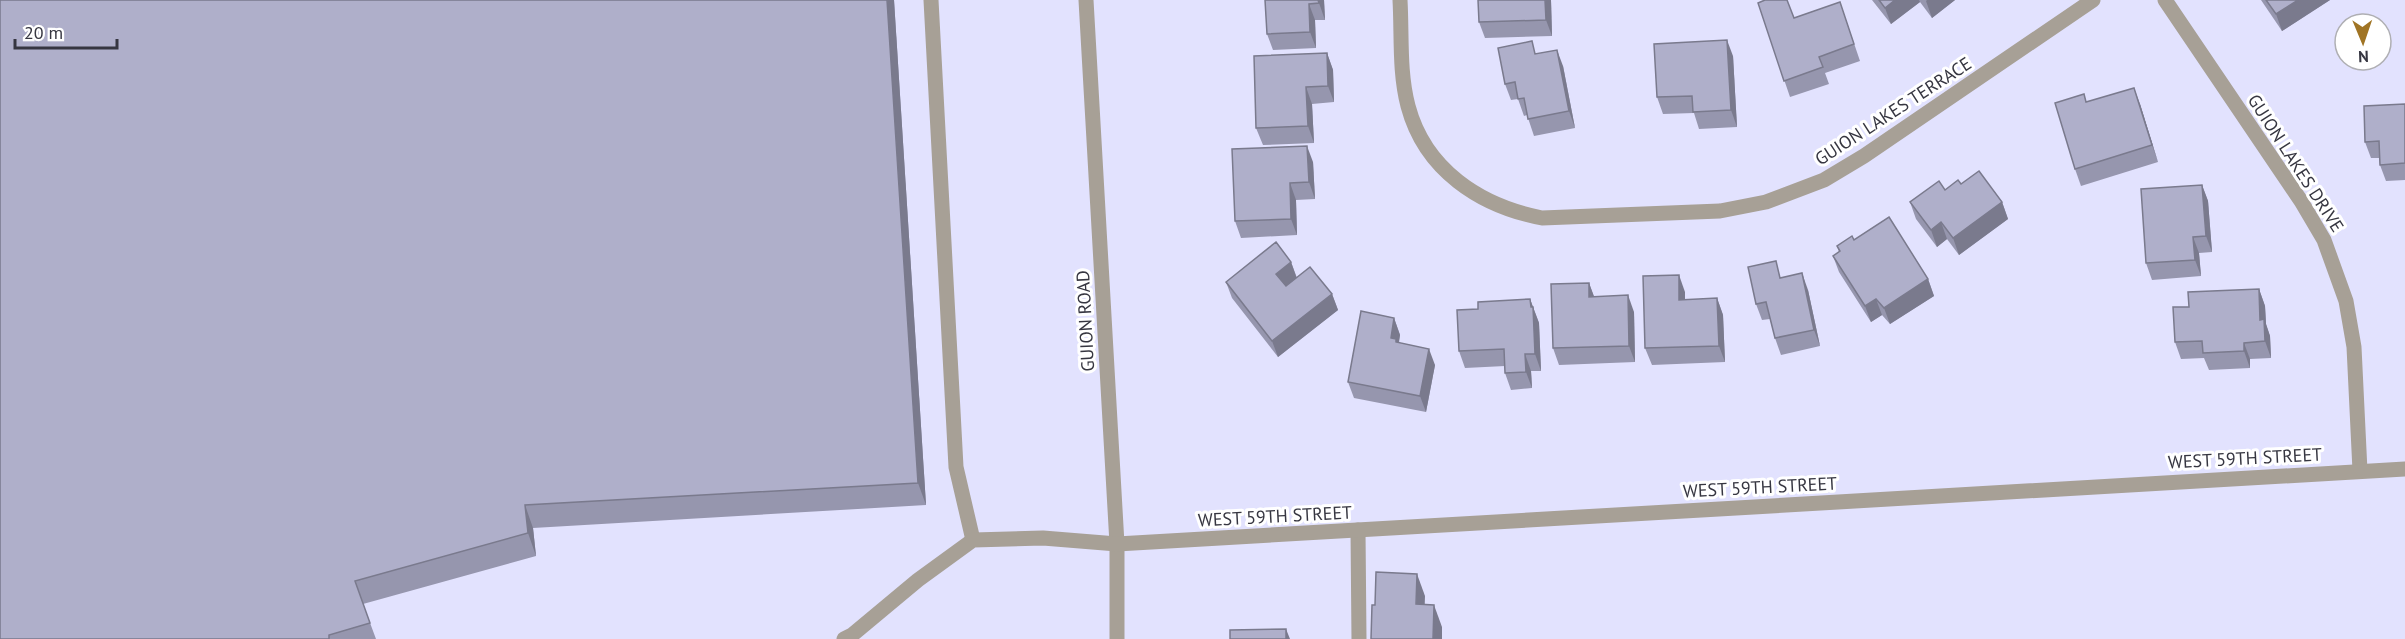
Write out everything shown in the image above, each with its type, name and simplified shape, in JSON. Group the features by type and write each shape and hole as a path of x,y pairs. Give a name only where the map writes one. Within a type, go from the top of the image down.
{"street":[{"path":"850,638 918,580 973,540 956,466 931,0"},
{"name":"GUION ROAD","path":"1086,0 1117,544 1117,639"},
{"name":"GUION LAKES TERRACE","path":"1400,0 1404,82 1409,107 1418,130 1430,150 1445,170 1464,187 1484,199 1518,213 1542,218 1720,211 1766,202 1824,180 1855,162 2093,0"},
{"name":"GUION LAKES DRIVE","path":"2165,0 2301,201 2324,240 2346,301 2354,347 2360,471"},
{"name":"WEST 59TH STREET","path":"973,540 1043,538 1117,544 2405,469"},
{"path":"1358,530 1359,639"}],"building":[{"path":"0,0 887,0 918,483 525,505 528,533 355,581 370,623 329,635 329,639 0,639"},
{"path":"1265,0 1318,0 1319,3 1309,4 1310,32 1267,34"},
{"path":"1478,0 1545,0 1546,20 1479,22"},
{"path":"1765,0 1787,0 1794,18 1840,2 1854,44 1819,57 1823,67 1784,81 1758,3"},
{"path":"1879,0 1895,0 1885,8"},
{"path":"2266,0 2298,0 2276,14"},
{"path":"1727,40 1731,110 1693,112 1692,96 1657,97 1654,44"},
{"path":"1532,41 1535,54 1557,50 1569,111 1528,119 1524,98 1518,99 1515,82 1505,84 1498,48"},
{"path":"1327,53 1328,86 1306,87 1308,126 1256,128 1254,56"},
{"path":"2134,88 2152,145 2075,169 2055,103 2084,94 2086,102"},
{"path":"2405,104 2405,163 2380,165 2379,141 2365,142 2364,106"},
{"path":"1307,146 1309,182 1290,183 1291,219 1235,221 1232,149"},
{"path":"1979,171 2002,202 1953,238 1941,222 1931,230 1910,202 1939,181 1945,190 1958,180 1961,184"},
{"path":"2202,185 2206,236 2193,237 2195,260 2146,263 2141,189"},
{"path":"1889,217 1928,279 1884,308 1876,299 1865,306 1833,256 1840,251 1837,246 1852,236 1854,240"},
{"path":"1276,242 1291,262 1276,274 1286,286 1310,267 1332,294 1272,341 1226,282"},
{"path":"1776,261 1780,278 1802,273 1814,330 1775,338 1766,302 1756,304 1748,267"},
{"path":"1679,275 1679,300 1717,298 1719,346 1645,348 1643,276"},
{"path":"1589,283 1589,297 1628,295 1629,346 1553,348 1551,284"},
{"path":"2259,289 2260,320 2264,319 2265,341 2244,343 2244,351 2203,353 2202,341 2175,342 2173,307 2189,307 2188,292"},
{"path":"1530,299 1531,307 1533,307 1535,354 1525,354 1526,372 1505,373 1504,349 1459,351 1457,310 1478,309 1478,302"},
{"path":"1361,311 1394,318 1391,338 1396,339 1396,342 1429,349 1420,396 1348,382"},
{"path":"1376,572 1417,574 1416,604 1434,605 1433,639 1371,639"},
{"path":"1286,629 1286,639 1230,639 1230,630"}]}
